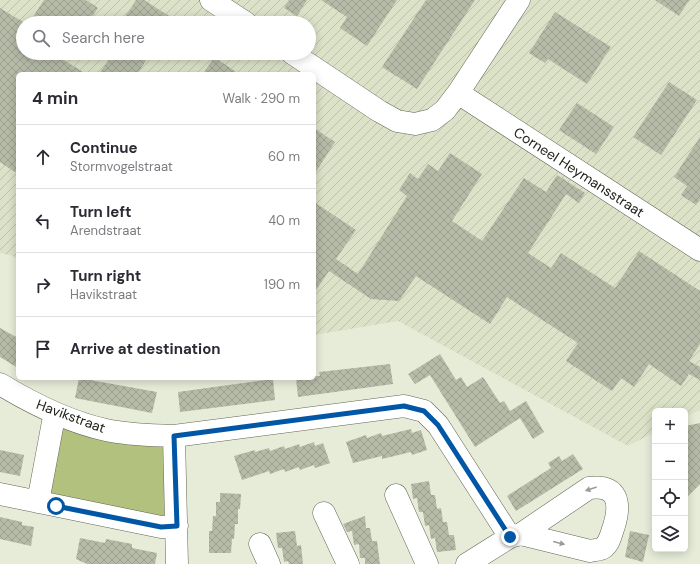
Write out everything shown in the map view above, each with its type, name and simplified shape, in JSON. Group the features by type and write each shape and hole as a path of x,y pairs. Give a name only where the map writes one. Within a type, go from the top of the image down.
{"street":[{"path":"211,0 235,16"},
{"path":"303,60 397,121 415,124 432,120 445,110 458,93 519,0"},
{"name":"Corneel Heymansstraat","path":"458,93 700,250"},
{"name":"Havikstraat","path":"0,384 23,398 57,414 108,431 140,435 174,436 404,406 424,411 438,425 515,535 468,564"},
{"path":"38,502 53,422 57,414"},
{"path":"174,436 177,564"},
{"path":"0,494 161,527 177,526"},
{"path":"396,495 427,564"},
{"path":"324,513 348,564"},
{"path":"260,544 269,564"}],"shaded area":[{"path":"0,0 700,0 700,410 688,416 688,408 652,408 652,434 628,446 398,321 316,335 316,72 16,72 16,259 13,256 0,253"}],"green space":[{"path":"65,428 162,446 164,448 168,513 162,519 56,498 48,491 60,430"}],"building":[{"path":"44,0 86,0 98,8 93,16 34,16"},
{"path":"136,0 144,0 169,16 126,16"},
{"path":"289,0 307,0 297,16 284,8"},
{"path":"321,0 397,0 367,46 340,28 347,17"},
{"path":"426,0 475,0 417,89 382,67"},
{"path":"655,0 689,0 679,16"},
{"path":"0,8 16,18 16,60 64,60 83,72 16,72 16,173 0,162"},
{"path":"555,12 611,47 587,84 548,59 545,63 529,53"},
{"path":"108,60 146,60 138,72 100,72"},
{"path":"212,60 218,60 236,72 204,72"},
{"path":"669,82 697,100 661,155 633,137"},
{"path":"577,103 614,127 596,154 559,130"},
{"path":"316,129 335,142 316,172"},
{"path":"700,137 700,199 696,205 681,195 687,186 674,177"},
{"path":"450,153 482,174 452,221 482,241 524,178 546,192 557,175 585,193 579,203 566,194 528,253 551,268 561,253 615,288 639,251 700,291 700,344 689,361 700,367 700,380 689,374 681,386 649,364 634,387 621,378 612,391 566,361 578,343 507,297 490,324 416,276 399,301 371,299 329,271 316,290 316,203 356,230 336,259 358,274 407,196 399,190 410,173 418,179 428,164 438,171"},
{"path":"0,328 16,337 16,367 0,357"},
{"path":"440,354 456,380 461,377 467,387 483,377 500,403 504,401 510,411 526,401 544,432 533,439 520,418 475,447 430,375 415,384 408,374"},
{"path":"390,364 393,384 298,397 296,380 316,380 316,376 320,376 319,372"},
{"path":"79,380 90,380 157,392 152,413 75,398"},
{"path":"273,380 275,400 180,412 178,392"},
{"path":"700,423 700,484 688,496 688,444 688,425"},
{"path":"411,429 412,433 421,430 427,450 412,455 411,452 382,459 382,456 353,463 346,442 366,435 367,438 381,433 382,436"},
{"path":"314,442 315,446 323,443 330,463 315,468 314,465 300,470 299,467 285,472 284,469 270,474 269,471 242,480 234,456 269,448 270,451 284,446 285,449 299,444 300,447"},
{"path":"0,450 24,455 20,476 0,472"},
{"path":"573,454 583,469 516,511 507,496 551,468 548,463 559,456 562,461"},
{"path":"429,481 431,495 435,495 437,509 441,508 443,522 447,522 449,535 454,535 456,550 437,552 435,538 431,539 429,525 425,526 423,512 419,512 417,498 413,499 411,484"},
{"path":"220,493 241,494 240,509 238,509 238,524 235,524 231,553 209,553 209,531 212,531 213,516 216,516 216,502 220,502"},
{"path":"365,516 366,528 370,528 372,541 377,541 380,564 365,564 365,558 360,558 359,544 354,545 352,531 347,532 343,524"},
{"path":"0,517 22,522 22,525 34,527 31,546 0,539"},
{"path":"295,531 297,546 301,545 303,564 289,564 288,561 284,562 282,548 278,548 276,533"},
{"path":"630,531 649,535 643,562 625,557"},
{"path":"80,538 105,543 106,539 132,544 132,548 157,553 155,564 87,564 76,559"}],"route":[{"path":"56,506 161,527 177,526 174,436 284,420 404,406 424,411 438,425 510,537"}]}
